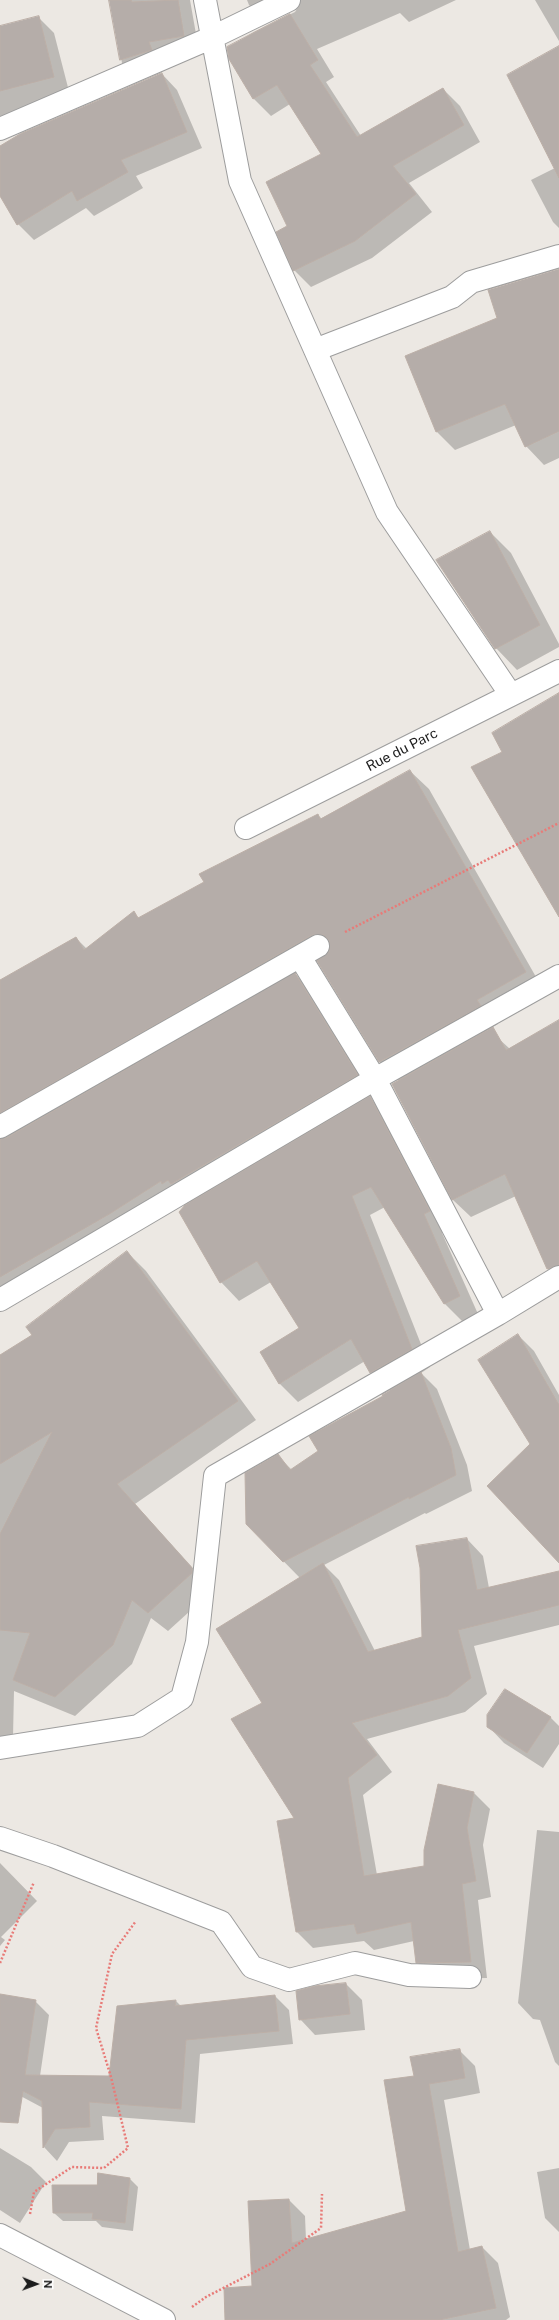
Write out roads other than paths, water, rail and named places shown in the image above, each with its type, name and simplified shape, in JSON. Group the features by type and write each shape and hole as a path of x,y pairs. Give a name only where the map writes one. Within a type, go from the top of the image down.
{"street":[{"path":"205,0 240,181 387,512 511,696"},
{"path":"0,129 213,37 289,0"},
{"path":"315,350 452,297 471,282 559,256"},
{"name":"Rue du Parc","path":"246,828 559,671"},
{"path":"0,1127 309,952 498,1314"},
{"path":"0,1300 375,1079 559,976"},
{"path":"0,1748 138,1726 182,1698 197,1642 215,1476 498,1314 559,1277"},
{"path":"0,1838 46,1854 221,1922 252,1967 289,1980 355,1963 409,1975 470,1977"},
{"path":"0,2236 164,2320"}]}
